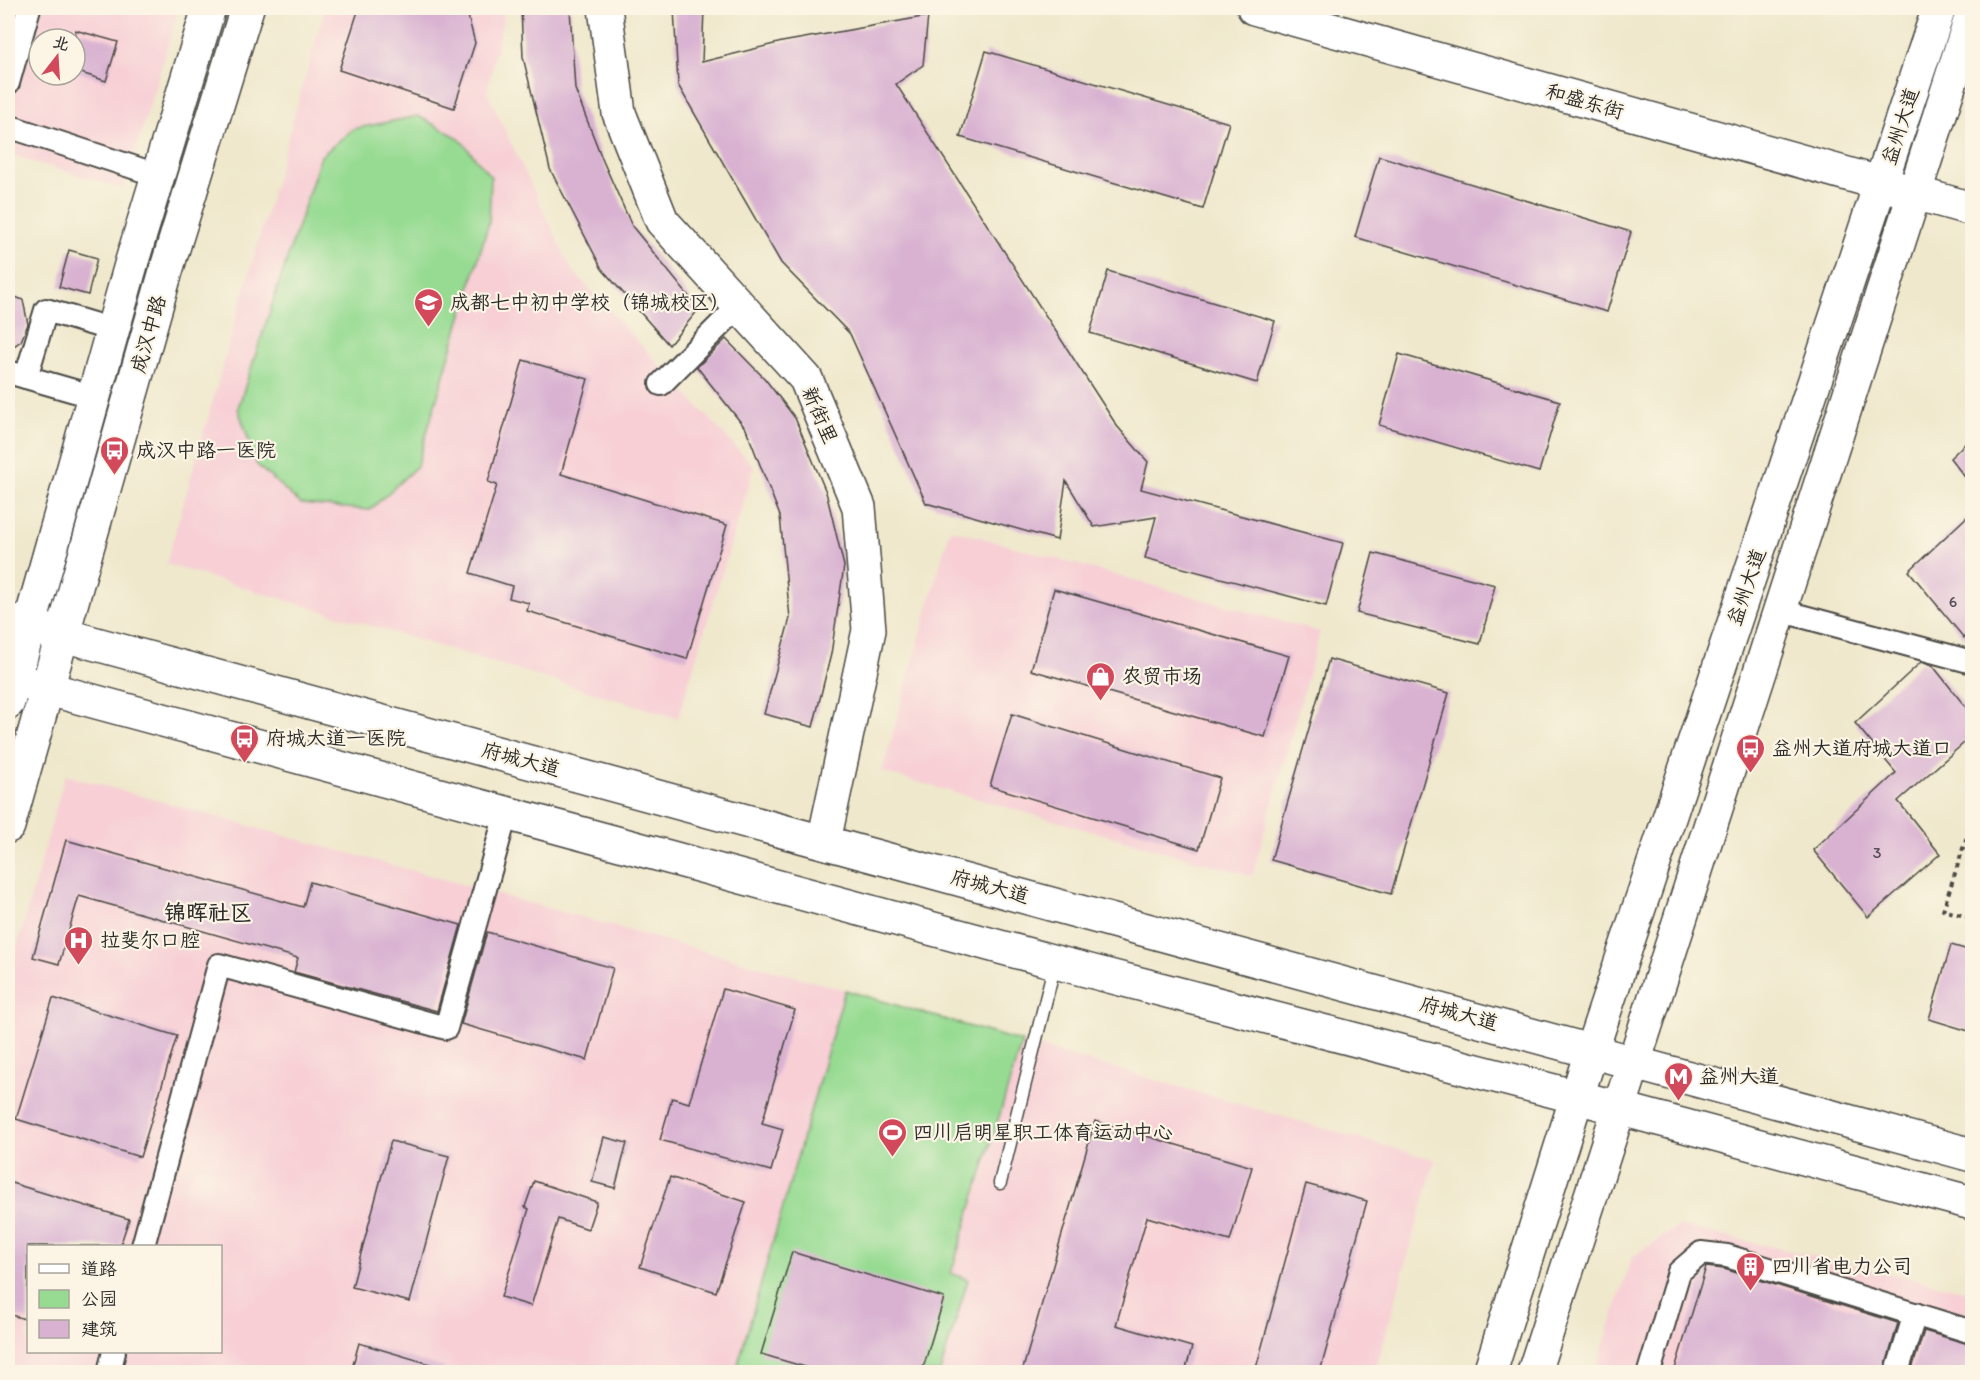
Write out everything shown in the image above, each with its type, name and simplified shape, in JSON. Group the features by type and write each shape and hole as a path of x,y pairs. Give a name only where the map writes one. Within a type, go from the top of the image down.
{"main road":[{"name":"成汉中路","path":"14,660 95,397 157,175 209,8"},
{"name":"成汉中路","path":"8,826 166,271 247,8"},
{"name":"新街里","path":"605,8 619,113 662,221 806,379 859,507 869,630 824,841"},
{"name":"和盛东街","path":"1254,8 1972,209"},
{"name":"益州大道","path":"1490,1372 1592,1049 1939,8"},
{"name":"益州大道","path":"1534,1372 1782,611 1972,15"},
{"name":"府城大道","path":"14,660 56,663 824,841 1592,1049 1972,1155"},
{"name":"府城大道","path":"14,660 56,663 506,814 1055,962 1621,1108 1972,1203"}],"street":[{"path":"8,83 13,40 29,8"},
{"path":"8,126 157,175"},
{"path":"661,384 739,306"},
{"path":"95,397 17,375 46,310 113,330"},
{"path":"1782,611 1972,662"},
{"path":"143,1245 219,965 446,1028 506,814"},
{"path":"1649,1372 1679,1272 1701,1253 1727,1256 1972,1332"},
{"path":"1897,1372 1915,1314"},
{"path":"109,1372 114,1353"}],"lane":[{"path":"1000,1183 1055,962"}],"path":[{"path":"1972,821 1943,910 1972,918"}],"shaded area":[{"path":"8,8 179,8 124,189 8,154"},
{"name":"成都七中初中学校（锦城校区）","path":"325,8 505,8 487,92 571,269 754,467 678,718 166,564"},
{"name":"农贸市场","path":"950,529 1320,632 1252,876 882,772"},
{"path":"65,775 845,990 736,1372 8,1372 8,980"},
{"path":"1022,1042 1435,1160 1375,1372 940,1372 968,1280 951,1273"},
{"path":"1679,1226 1972,1292 1972,1372 1595,1372 1632,1257"}],"green space":[{"path":"418,116 459,138 491,177 489,222 417,466 370,510 301,504 257,465 238,408 321,156 353,129"},
{"name":"四川启明星职工体育运动中心","path":"845,990 1022,1042 951,1273 968,1280 940,1372 736,1371"}],"building":[{"path":"359,8 466,8 475,43 454,108 339,70"},
{"path":"521,8 570,8 575,89 603,161 632,226 699,309 669,345 602,269 550,169 523,57"},
{"path":"674,8 704,8 702,62 782,42 928,16 923,65 896,84 1117,426 1148,462 1141,489 1343,543 1326,606 1145,558 1156,517 1094,527 1066,481 1057,540 926,503 850,334 781,263 678,85"},
{"path":"87,33 118,42 106,81 87,75"},
{"path":"986,51 1229,123 1203,209 960,137"},
{"path":"1379,156 1631,232 1607,312 1355,237"},
{"path":"69,250 97,258 88,295 59,287"},
{"path":"1108,271 1275,321 1257,383 1090,333"},
{"path":"8,294 23,300 28,324 21,341 8,350"},
{"path":"726,339 765,379 795,418 826,492 844,566 831,654 813,727 764,714 790,618 780,516 746,429 697,367"},
{"path":"1399,354 1560,401 1539,472 1379,425"},
{"path":"523,360 588,379 561,474 727,525 687,659 527,611 529,603 509,598 512,586 470,573 497,485 488,482"},
{"path":"1972,437 1972,486 1950,458"},
{"path":"1972,512 1972,631 1964,638 1909,571"},
{"path":"1373,553 1495,585 1480,644 1357,613"},
{"path":"1054,589 1289,656 1265,737 1031,670"},
{"path":"1329,659 1449,693 1391,894 1271,860"},
{"path":"1921,662 1933,666 1972,715 1972,736 1898,801 1940,854 1868,917 1813,850 1896,773 1855,723"},
{"path":"1012,714 1220,778 1199,849 990,786"},
{"path":"66,840 303,907 310,882 461,925 437,1011 294,972 298,958 79,896 59,964 33,957"},
{"path":"487,932 613,968 587,1060 461,1024"},
{"path":"1951,945 1972,951 1972,1032 1929,1019"},
{"path":"723,989 795,1010 762,1123 783,1129 771,1171 660,1140 672,1098 689,1103"},
{"path":"53,998 177,1036 140,1157 16,1119"},
{"path":"1095,1121 1252,1167 1230,1241 1147,1217 1116,1325 1192,1347 1185,1372 1022,1372"},
{"path":"604,1137 627,1143 615,1188 592,1182"},
{"path":"391,1141 449,1156 410,1302 352,1287"},
{"path":"670,1177 746,1202 716,1292 640,1267"},
{"path":"534,1181 597,1202 588,1229 558,1219 531,1306 501,1297 529,1209 525,1207"},
{"path":"8,1182 129,1219 120,1245 27,1245 27,1320 8,1314"},
{"path":"1306,1184 1367,1201 1320,1372 1255,1372"},
{"path":"792,1252 944,1298 922,1372 822,1372 761,1354"},
{"name":"四川省电力公司","path":"1706,1267 1724,1269 1898,1323 1884,1372 1674,1372"},
{"path":"1924,1331 1972,1345 1972,1372 1911,1372"},
{"path":"359,1343 444,1368 444,1372 351,1372"}],"place":[{"name":"成都七中初中学校（锦城校区）","path":"429,328"},
{"name":"成汉中路一医院","path":"115,476"},
{"name":"农贸市场","path":"1101,702"},
{"name":"府城大道一医院","path":"245,764"},
{"name":"益州大道府城大道口","path":"1751,774"},
{"name":"拉斐尔口腔","path":"79,966"},
{"name":"益州大道","path":"1678,1102"},
{"name":"四川启明星职工体育运动中心","path":"892,1158"},
{"name":"四川省电力公司","path":"1751,1292"}],"district":[{"name":"锦晖社区","path":"208,912"}]}
